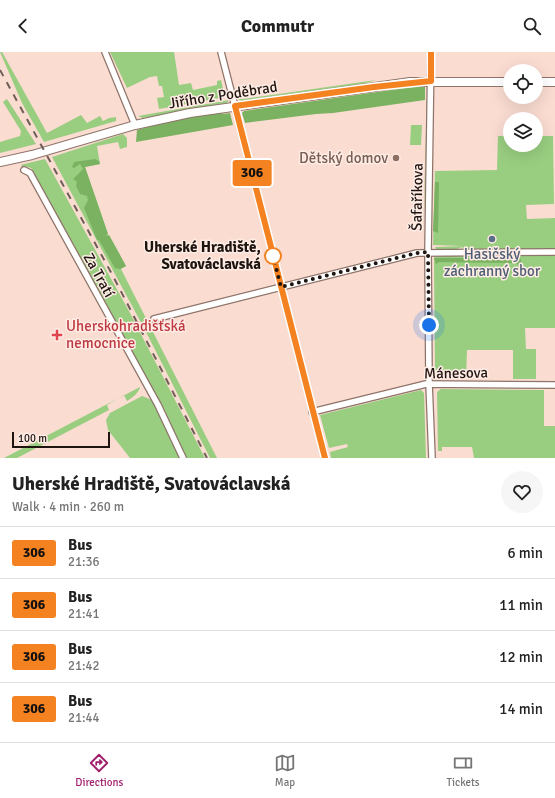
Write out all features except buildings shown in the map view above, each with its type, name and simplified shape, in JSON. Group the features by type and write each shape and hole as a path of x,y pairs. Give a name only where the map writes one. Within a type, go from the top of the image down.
{"street":[{"path":"105,52 135,125"},
{"path":"221,52 324,458"},
{"name":"Šafaříkova","path":"431,52 432,89 428,252 429,384 432,458"},
{"name":"Jiřího z Poděbrad","path":"0,162 32,155 166,117 235,106 374,87 431,81 503,82"},
{"path":"543,82 555,82"},
{"name":"Za Tratí","path":"24,170 30,173 158,405 183,458"},
{"path":"154,319 417,253 555,252"},
{"name":"Mánesova","path":"312,412 429,384 555,385"}],"green space":[{"path":"0,52 2,52 47,133 81,115 87,123 100,116 103,121 116,117 116,121 44,142 22,103"},
{"path":"110,52 174,52 179,85 191,83 193,90 217,85 217,81 221,80 225,97 159,109 157,98 164,97 162,86 159,86 157,76 150,77 127,88"},
{"path":"376,80 363,84 252,100 241,101 237,98 243,99"},
{"path":"419,86 425,87 425,100 333,113 245,123 242,113 244,111"},
{"path":"427,90 428,90 423,244"},
{"path":"7,99 36,144 0,153 0,142 20,136 21,131 3,102"},
{"path":"229,100 227,103 143,118 138,116"},
{"path":"222,112 223,114 230,113 233,125 136,142 137,130 168,121"},
{"path":"411,125 422,125 421,145 410,145"},
{"path":"123,134 127,138 127,147 120,149 118,142 97,146 100,164 85,167 108,234 106,236 109,235 126,266 121,269 217,458 210,458 145,330 52,157"},
{"path":"498,136 503,136 503,152 543,152 543,136 553,136 554,204 526,205 527,219 555,218 555,249 463,249 462,247 457,249 436,249 435,247 463,246 433,245 435,171 497,170"},
{"path":"45,159 130,313 205,458 186,458 165,411 31,168 20,165"},
{"path":"95,159 99,161 100,164 85,167 108,234 106,236 109,235 126,266 120,269 115,268 99,240 97,240 84,208 88,200 87,196 80,194 76,186 77,182 73,179 83,169 80,164 74,168 72,167 74,162"},
{"path":"435,182 439,182 438,233 433,231"},
{"path":"437,255 555,255 555,328 525,328 526,349 536,349 536,379 513,379 513,350 467,350 466,378 437,377 435,374 434,258"},
{"path":"434,258 519,258 521,259 521,266 515,263 439,262 436,264"},
{"path":"140,387 137,393 127,401 124,395"},
{"path":"441,389 544,390 544,426 555,426 555,458 474,458 472,447 442,447 442,451 438,451 437,392"},
{"path":"421,390 424,393 426,458 331,458 330,452 348,447 347,444 329,448 320,415"},
{"path":"142,396 152,400 166,425 180,458 130,458 108,430 106,420 110,413"},
{"path":"119,398 107,405 109,410 17,458 4,458"}],"railway":[{"path":"0,70 113,276 207,458"}],"bus line":[{"name":"306","path":"325,458 235,106 410,82 431,81 431,52"}],"place":[{"name":"Dětský domov","path":"396,158"},
{"name":"Hasičský záchranný sbor","path":"492,239"},
{"name":"Uherské Hradiště, Svatováclavská","path":"273,256"},
{"name":"Uherskohradišťská nemocnice","path":"57,335"}],"route":[{"path":"273,256 281,287 417,253 428,252 429,325"}]}
